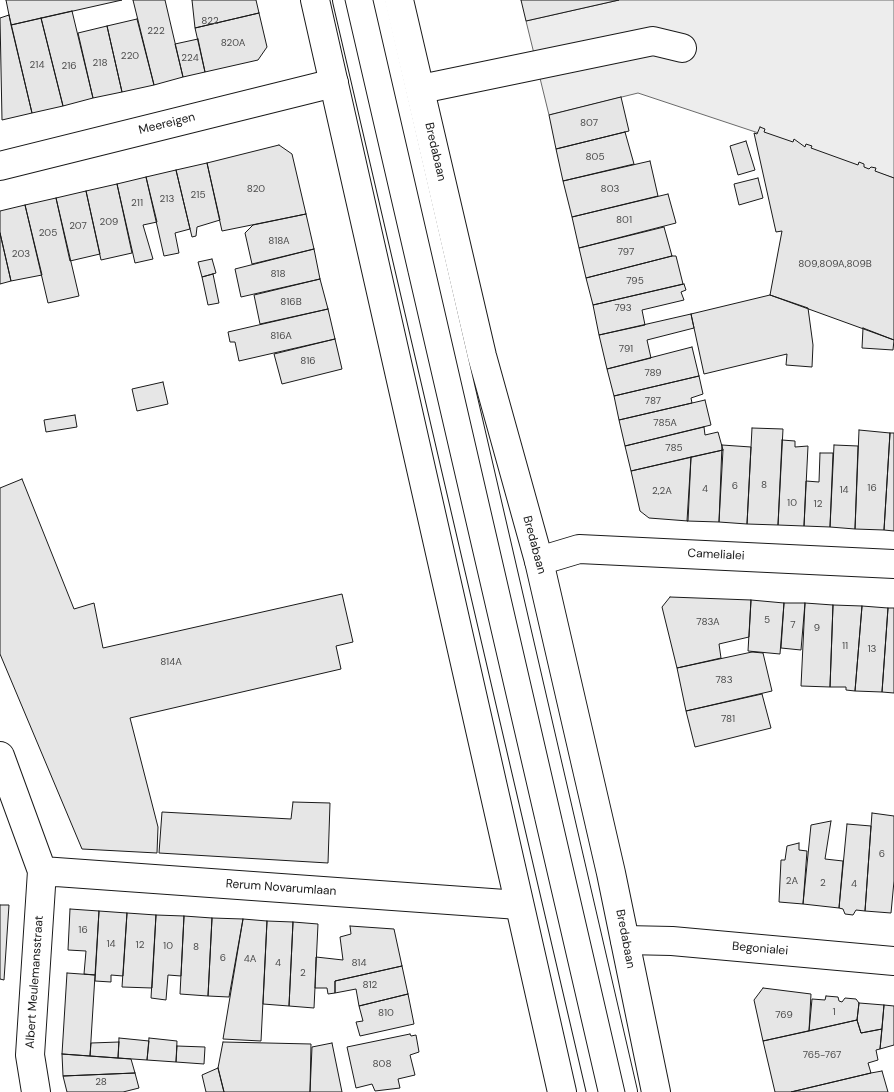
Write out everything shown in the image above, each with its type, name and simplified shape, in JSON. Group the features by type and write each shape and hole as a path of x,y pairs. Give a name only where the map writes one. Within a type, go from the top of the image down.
{"main road":[{"path":"315,0 562,1092"},
{"path":"347,0 601,1092"},
{"path":"371,0 623,1092"},
{"name":"Bredabaan","path":"400,0 482,356 539,561 625,940 656,1092"},
{"path":"420,89 652,41 682,48"},
{"name":"Meereigen","path":"0,166 334,83"},
{"name":"Camelialei","path":"539,561 579,549 894,564"},
{"path":"0,756 42,871"},
{"name":"Rerum Novarumlaan","path":"42,871 519,905"},
{"name":"Albert Meulemansstraat","path":"36,1092 30,1056 42,871"},
{"name":"Begonialei","path":"625,940 672,941 894,961"}],"shaded area":[{"path":"619,0 894,0 894,178 638,93 549,115 526,21"}],"building":[{"path":"6,0 122,0 11,25"},
{"path":"133,0 165,0 183,77 154,85"},
{"path":"192,0 256,0 259,13 195,28"},
{"path":"521,0 619,0 526,21"},
{"path":"72,11 93,98 63,106 41,18"},
{"path":"259,13 267,47 258,60 205,72 195,28"},
{"path":"9,15 32,113 2,120 0,18"},
{"path":"41,18 63,106 32,113 11,25"},
{"path":"137,19 154,85 122,92 107,26"},
{"path":"107,26 122,92 93,98 78,33"},
{"path":"198,39 205,72 183,77 175,44"},
{"path":"621,97 629,131 556,149 549,115"},
{"path":"760,127 765,129 764,132 793,142 794,139 805,147 806,144 812,146 811,148 858,165 859,162 869,169 871,167 876,168 875,171 894,178 894,340 770,295 782,231 776,232 754,133 757,134"},
{"path":"625,132 634,164 563,181 556,149"},
{"path":"746,141 755,170 738,175 730,146"},
{"path":"279,145 292,154 306,214 222,231 207,163"},
{"path":"650,161 658,196 572,217 563,181"},
{"path":"207,163 220,220 197,227 196,236 192,237 176,170"},
{"path":"176,170 190,229 175,233 179,253 164,256 146,177"},
{"path":"146,177 157,222 143,225 153,259 135,263 117,184"},
{"path":"758,178 763,198 739,205 734,184"},
{"path":"117,184 132,253 101,260 86,191"},
{"path":"86,191 100,254 70,261 56,198"},
{"path":"668,194 676,223 579,248 572,217"},
{"path":"56,198 79,296 48,303 25,205"},
{"path":"25,205 42,275 11,281 0,233 0,211"},
{"path":"306,214 314,249 252,264 245,233 253,225"},
{"path":"664,227 672,256 586,278 579,248"},
{"path":"0,233 11,281 0,284"},
{"path":"314,249 320,279 241,297 235,269"},
{"path":"676,256 683,284 593,305 586,278"},
{"path":"212,259 216,273 202,277 198,262"},
{"path":"213,274 219,303 208,305 202,277"},
{"path":"320,279 328,309 260,324 254,295"},
{"path":"684,284 686,290 681,292 684,300 642,310 645,325 599,335 593,305"},
{"path":"770,295 808,308 813,345 812,367 786,365 787,354 704,374 691,314"},
{"path":"328,309 335,339 239,361 235,342 230,342 228,332"},
{"path":"691,314 694,328 647,340 651,358 607,369 599,335"},
{"path":"863,328 894,340 893,350 862,348"},
{"path":"335,339 342,369 282,384 274,354"},
{"path":"692,347 699,376 614,396 607,369"},
{"path":"699,376 703,394 691,398 692,403 619,420 614,396"},
{"path":"163,382 168,404 137,411 132,389"},
{"path":"705,400 711,425 625,446 619,420"},
{"path":"75,415 77,427 46,432 44,420"},
{"path":"704,427 705,435 718,432 723,450 631,471 625,446"},
{"path":"752,428 783,429 778,525 747,524"},
{"path":"859,430 890,433 884,530 855,529"},
{"path":"890,433 894,433 894,531 884,530"},
{"path":"782,440 795,441 795,447 808,446 804,526 778,525"},
{"path":"722,445 751,447 747,524 719,522"},
{"path":"834,445 858,446 855,529 830,527"},
{"path":"723,450 719,522 687,521 691,457"},
{"path":"820,453 833,453 830,527 804,526 806,481 819,482"},
{"path":"691,457 688,521 649,518 640,511 631,471"},
{"path":"22,479 74,609 94,603 103,648 342,594 353,642 336,646 341,669 130,718 158,827 157,853 82,849 0,654 0,488"},
{"path":"670,597 751,600 749,637 719,644 721,658 677,668 662,607"},
{"path":"751,600 784,603 780,654 748,651"},
{"path":"784,603 805,603 801,650 781,648"},
{"path":"805,603 833,605 830,687 801,686"},
{"path":"833,605 862,606 855,691 846,690 846,687 830,687"},
{"path":"862,606 888,608 882,692 855,691"},
{"path":"888,608 894,608 894,693 882,692"},
{"path":"752,652 763,653 772,691 686,711 677,668"},
{"path":"762,694 771,728 695,747 686,711"},
{"path":"293,802 330,803 328,863 159,853 162,812 291,819"},
{"path":"872,813 894,816 894,881 891,913 865,911"},
{"path":"831,821 825,859 843,861 839,908 803,904 811,825"},
{"path":"847,824 871,826 865,911 856,910 853,915 845,914 843,909 839,908"},
{"path":"799,843 799,850 807,851 803,904 779,902 781,860 785,860 787,846"},
{"path":"0,905 9,905 4,980 0,979"},
{"path":"70,909 99,911 95,975 84,974 86,951 68,950"},
{"path":"99,911 127,913 123,976 111,975 111,982 95,981"},
{"path":"127,913 156,915 152,988 122,987"},
{"path":"156,915 184,916 181,976 168,975 166,1000 151,998"},
{"path":"184,916 212,918 208,996 180,994"},
{"path":"212,918 243,919 229,997 208,996"},
{"path":"243,919 267,921 261,1041 223,1039"},
{"path":"267,921 293,922 289,1006 263,1004"},
{"path":"293,922 318,924 314,1008 289,1006"},
{"path":"350,926 394,929 402,966 335,981 335,993 328,994 327,988 315,988 316,957 343,960 340,937 351,934"},
{"path":"402,966 408,994 359,1006 356,989 335,993 335,981"},
{"path":"67,973 95,975 90,1056 62,1054"},
{"path":"763,988 811,994 809,1031 763,1041 754,1000"},
{"path":"408,994 414,1024 360,1036 356,1022 363,1021 359,1006"},
{"path":"826,996 838,997 839,1001 842,1002 845,998 856,999 859,1003 857,1020 809,1031 812,999 825,1000"},
{"path":"859,1003 884,1005 882,1029 861,1033 857,1020"},
{"path":"884,1005 894,1006 894,1045 880,1049"},
{"path":"857,1020 861,1033 882,1029 880,1049 876,1050 878,1060 868,1063 871,1073 791,1092 775,1092 763,1041"},
{"path":"410,1034 411,1036 416,1035 419,1052 410,1055 415,1075 398,1079 400,1088 375,1091 372,1084 356,1088 347,1047"},
{"path":"119,1038 149,1041 147,1060 118,1058"},
{"path":"149,1038 177,1041 176,1062 147,1060"},
{"path":"119,1042 118,1058 90,1056 91,1043"},
{"path":"223,1042 311,1044 310,1092 224,1092 218,1068"},
{"path":"332,1043 342,1092 310,1092 312,1047"},
{"path":"177,1046 205,1047 204,1064 176,1062"},
{"path":"62,1054 131,1059 135,1073 63,1076"},
{"path":"218,1068 224,1092 206,1092 202,1075"},
{"path":"882,1071 888,1092 791,1092 871,1073"},
{"path":"135,1073 139,1088 123,1092 67,1092 63,1076"}],"tram line":[{"path":"345,0 598,1092"},
{"path":"373,0 625,1092"}]}
